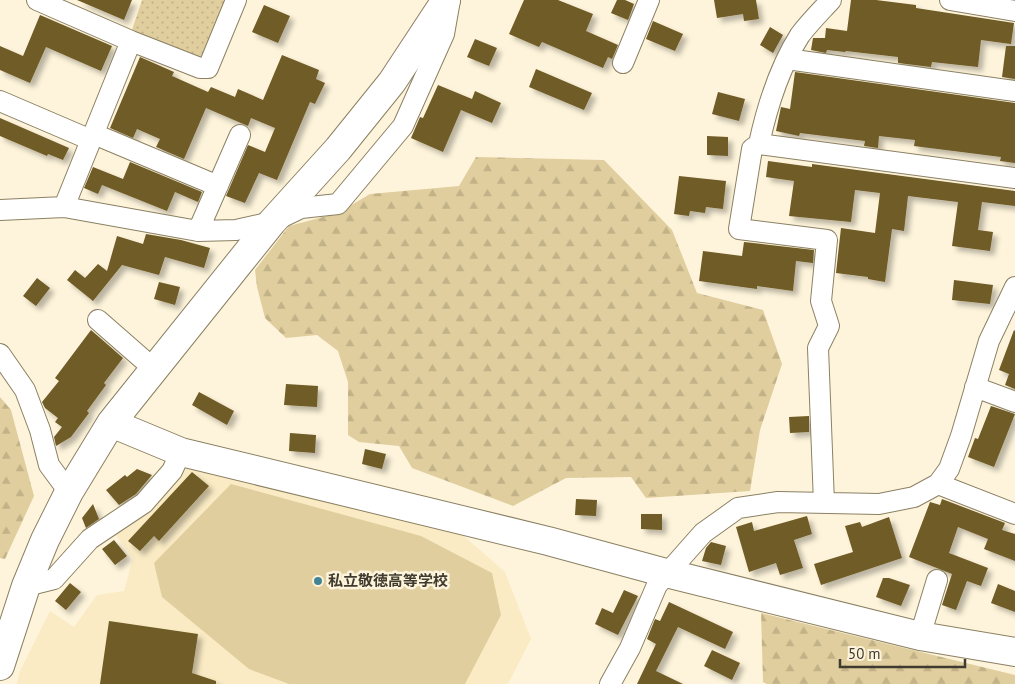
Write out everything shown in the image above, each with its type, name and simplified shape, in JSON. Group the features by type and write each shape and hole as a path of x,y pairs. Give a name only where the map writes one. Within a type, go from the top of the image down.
{"street":[{"path":"37,0 131,41 200,68 208,68 236,0"},
{"path":"0,666 26,586 45,540 69,492 111,423 272,222 338,149 392,82 448,0"},
{"path":"0,210 64,207 198,231 236,230 272,222 302,208 338,204 403,126 444,34 448,0"},
{"path":"623,63 649,0"},
{"path":"824,503 818,348 830,326 821,301 827,240 739,229 752,149 759,144 766,112 787,59 801,34 831,0"},
{"path":"950,0 1015,11"},
{"path":"64,207 131,41"},
{"path":"787,59 1015,91"},
{"path":"0,101 218,186"},
{"path":"198,231 240,135"},
{"path":"759,144 1015,178"},
{"path":"610,684 630,648 656,585 703,533 738,508 778,502 878,504 914,497 938,484 952,461 989,341 1015,287"},
{"path":"98,320 154,370"},
{"path":"0,354 25,390 40,430 49,465 69,492"},
{"path":"975,387 1015,402"},
{"path":"111,423 182,452 548,541 666,573 920,636 1015,652"},
{"path":"26,586 54,579 90,539 144,503 172,471 182,452"},
{"path":"938,484 1015,514"},
{"path":"920,636 938,580"}],"shaded area":[{"name":"私立敬徳高等学校","path":"187,468 457,530 505,572 531,639 508,684 17,684 19,673 50,611 74,627 97,595 124,591 133,558 115,534 142,516"}],"green space":[{"path":"142,0 230,0 203,63 130,36"},
{"path":"476,157 604,160 672,230 697,293 763,310 782,364 760,430 750,491 646,498 631,477 566,478 513,506 412,468 399,446 359,442 348,435 348,382 338,351 317,335 286,338 265,318 257,287 255,270 289,226 338,213 370,194 459,186"},
{"path":"0,397 11,410 34,496 5,559 0,558"},
{"name":"私立敬徳高等学校","path":"231,484 421,536 492,573 501,615 465,684 289,684 249,669 162,597 154,563"},
{"path":"761,613 1015,675 1015,684 767,684 763,682"}],"building":[{"path":"77,0 132,0 124,20"},
{"path":"524,0 558,0 593,14 586,31 618,45 612,59 608,57 603,68 542,42 539,47 509,34"},
{"path":"617,0 625,0 634,4 628,20 611,13"},
{"path":"714,0 756,0 759,19 744,21 743,14 717,18"},
{"path":"851,0 876,0 916,5 916,8 1014,23 1011,44 981,40 978,67 932,62 931,67 898,63 898,57 846,51 827,50 826,53 811,50 813,38 825,38 826,28 847,31"},
{"path":"264,5 290,16 278,43 252,32"},
{"path":"40,15 112,46 101,71 46,47 30,83 0,70 0,46 23,56"},
{"path":"653,21 683,34 675,51 646,39"},
{"path":"770,27 783,35 773,53 760,45"},
{"path":"475,39 497,48 489,66 467,57"},
{"path":"1006,46 1015,46 1015,79 1002,77"},
{"path":"282,55 319,70 316,79 325,83 315,104 310,102 277,180 259,173 245,203 226,196 248,145 265,152 275,128 251,118 248,126 206,108 184,159 156,147 160,139 137,129 133,138 110,128 140,57 174,72 172,76 208,92 211,87 235,97 238,89 263,100"},
{"path":"536,69 592,93 584,110 529,87"},
{"path":"795,72 1015,103 1015,163 1000,161 1001,157 914,146 915,140 879,136 878,148 864,146 865,141 800,133 799,136 776,131 781,107 790,109"},
{"path":"438,85 472,99 475,91 501,103 492,123 461,110 443,152 411,138 420,117 423,118"},
{"path":"718,92 745,99 739,121 712,114"},
{"path":"0,118 69,148 63,160 48,154 47,156 0,136"},
{"path":"707,136 728,137 728,156 707,155"},
{"path":"768,161 812,167 812,164 1015,191 1015,206 982,202 978,230 993,232 990,251 952,246 958,202 908,196 904,231 892,229 885,282 868,279 868,277 836,273 841,228 875,233 880,193 855,190 851,222 789,216 794,181 766,177"},
{"path":"130,162 202,192 198,202 175,192 167,211 102,185 98,194 84,188 93,167 123,179"},
{"path":"679,176 726,181 723,209 706,207 705,213 690,211 689,216 674,214"},
{"path":"146,234 181,240 210,248 204,268 165,257 159,275 122,265 93,301 67,280 75,270 85,278 98,264 107,271 117,236 143,244"},
{"path":"744,242 814,250 813,263 796,261 793,291 757,286 757,289 699,281 703,251 742,256"},
{"path":"37,278 50,288 36,306 23,296"},
{"path":"954,280 993,285 990,304 952,300"},
{"path":"159,282 180,287 175,305 154,299"},
{"path":"91,330 123,358 104,383 106,385 87,411 89,413 71,437 56,446 54,437 62,427 55,422 58,418 45,408 42,402 59,381 55,378"},
{"path":"1014,330 1015,389 1005,385 1009,374 999,370"},
{"path":"286,384 318,386 317,407 284,405"},
{"path":"199,392 234,411 227,425 192,405"},
{"path":"991,406 1015,414 994,467 968,457 975,438 978,439"},
{"path":"809,416 809,432 790,433 789,417"},
{"path":"290,433 316,435 315,453 289,451"},
{"path":"365,449 386,454 382,469 362,464"},
{"path":"137,469 152,475 136,494 119,505 106,490 125,475 127,477"},
{"path":"192,472 209,486 159,541 154,536 140,551 128,541"},
{"path":"576,499 597,500 596,516 575,515"},
{"path":"942,499 1005,523 1002,530 1015,534 1015,561 984,549 988,539 958,527 949,553 988,568 981,586 967,581 956,610 942,605 952,574 909,557 930,502 940,505"},
{"path":"93,504 99,519 86,528 82,518"},
{"path":"641,514 662,514 662,530 641,529"},
{"path":"807,516 812,534 794,540 803,568 780,575 776,563 749,572 736,527 752,522 754,531"},
{"path":"889,517 902,558 821,585 814,564 853,552 845,526 860,522 862,527"},
{"path":"114,540 127,556 115,565 102,549"},
{"path":"711,542 726,546 721,565 702,561 706,548"},
{"path":"883,578 889,578 910,585 901,606 876,597"},
{"path":"70,583 81,592 66,610 55,601"},
{"path":"998,584 1015,591 1015,612 991,603"},
{"path":"624,590 638,596 618,635 595,624 602,608 613,613"},
{"path":"669,602 733,632 725,649 678,627 656,671 683,684 637,684 656,644 647,639 655,619 660,621"},
{"path":"109,621 198,634 192,673 216,681 216,684 100,684"},
{"path":"712,650 740,663 732,680 704,666"}],"place":[{"name":"私立敬徳高等学校","path":"318,581"}]}
